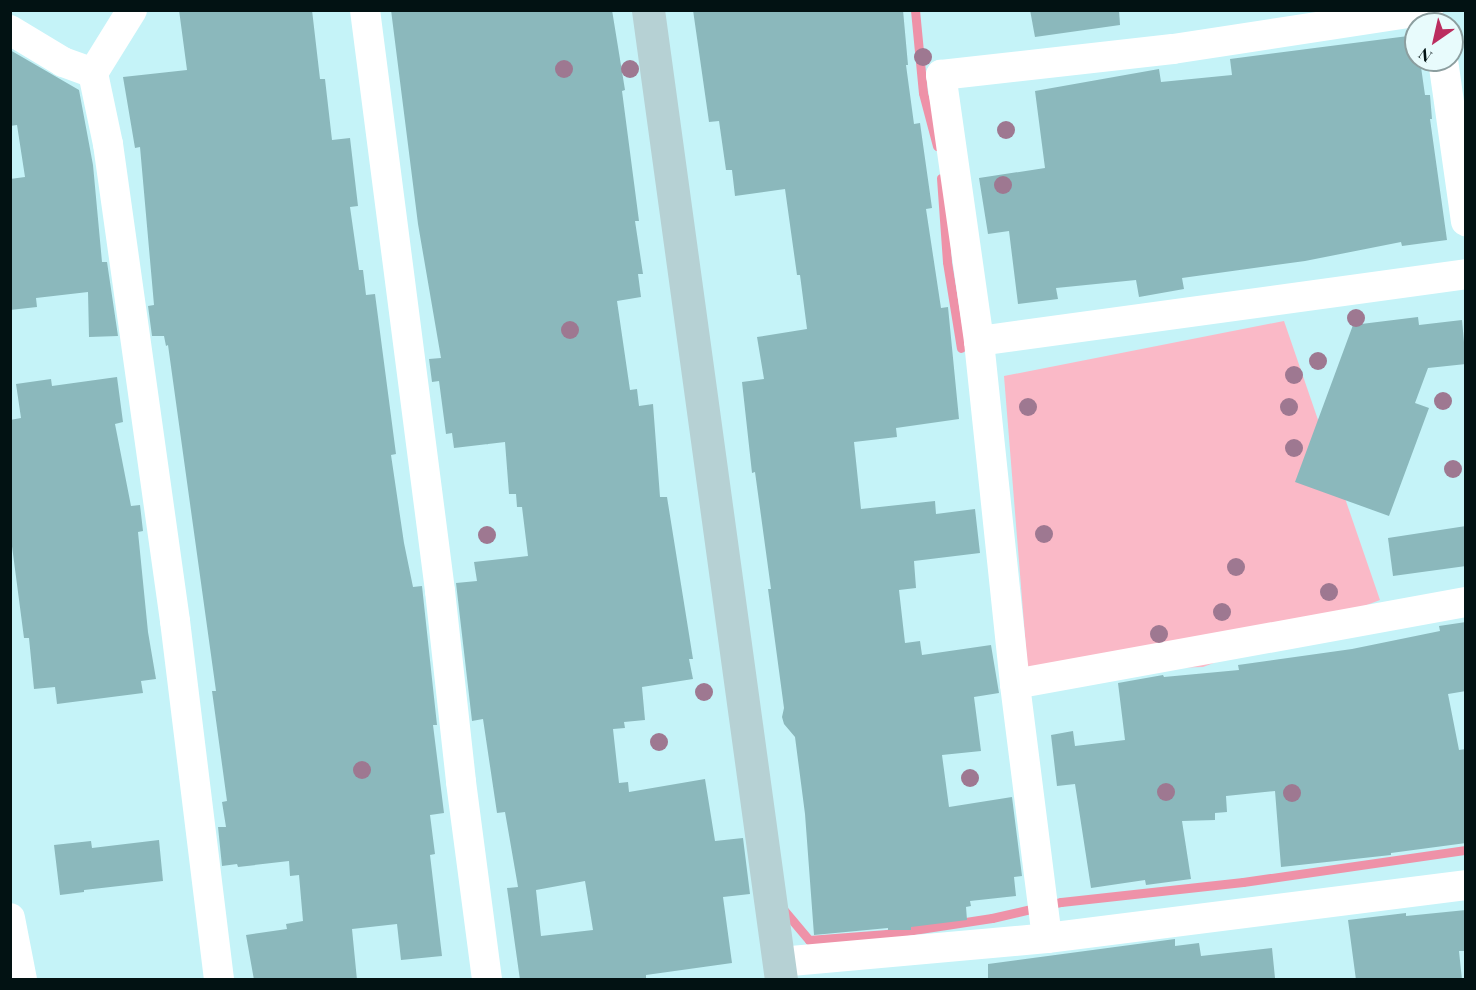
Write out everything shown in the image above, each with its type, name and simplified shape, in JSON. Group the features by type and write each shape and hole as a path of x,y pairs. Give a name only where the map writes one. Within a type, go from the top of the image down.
{"street":[{"path":"132,10 93,73 108,144 175,621 219,980"},
{"path":"365,10 440,591 461,782 487,980"},
{"path":"648,10 780,971 1466,885"},
{"path":"1047,938 1015,684 979,341 941,75 1173,49 1428,10"},
{"path":"10,30 63,62 93,73"},
{"path":"1445,72 1466,221"},
{"path":"979,341 1466,274"},
{"path":"1015,684 1466,602"},
{"path":"10,918 22,980"}],"shaded area":[{"path":"1284,321 1380,600 1203,667 1028,673 1004,376"}],"building":[{"path":"179,10 312,10 320,79 325,79 332,140 350,138 358,206 350,207 359,270 363,270 366,295 375,294 396,454 391,455 404,543 413,587 422,586 437,725 433,725 444,813 430,815 435,854 430,855 442,956 401,960 397,924 352,929 357,980 254,980 246,935 287,929 286,924 303,921 299,875 290,876 289,861 238,867 237,864 222,866 218,827 226,827 222,802 227,801 212,691 216,691 168,345 166,346 164,336 152,336 148,306 154,305 140,147 135,148 123,77 187,70"},
{"path":"391,10 612,10 625,90 622,91 639,221 635,221 643,274 638,274 641,297 617,301 630,390 637,389 639,406 653,404 660,497 667,497 693,659 689,659 693,679 642,687 645,720 624,722 625,728 613,729 619,783 628,782 629,792 705,779 715,841 743,838 750,894 723,897 732,963 646,975 646,980 520,980 507,888 518,887 505,812 497,813 483,719 472,721 456,583 477,581 474,562 528,556 522,507 517,507 516,494 509,494 505,442 454,448 452,433 446,434 439,381 432,382 429,359 441,358 418,224","holes":["585,881 593,930 541,936 536,890"]},
{"path":"693,10 903,10 908,65 906,65 914,124 920,123 932,208 926,209 941,308 948,307 959,419 896,428 897,437 854,442 861,509 935,501 936,514 975,509 980,553 914,561 916,588 899,590 905,643 920,641 922,655 991,645 999,693 974,697 981,751 942,755 949,807 1012,797 1022,876 1014,877 1016,896 970,901 971,906 966,907 967,920 911,927 911,930 888,930 888,928 814,935 805,814 795,737 784,724 782,717 784,708 768,589 771,589 755,472 752,473 742,382 764,379 757,337 807,329 800,275 797,275 785,189 735,196 732,170 726,170 719,121 709,122"},
{"path":"1030,10 1119,10 1120,25 1035,37"},
{"path":"1404,37 1404,72 1422,72 1425,95 1430,95 1432,119 1430,119 1447,240 1402,246 1401,242 1305,261 1182,278 1184,289 1139,297 1136,280 1056,288 1058,299 1018,304 1009,231 988,234 979,178 1045,168 1035,91 1159,69 1161,82 1232,75 1230,59"},
{"path":"10,50 79,90 93,165 102,262 107,262 118,336 89,337 88,292 36,298 37,307 10,310 10,179 25,177 17,125 10,126"},
{"path":"1418,317 1419,325 1462,320 1466,364 1428,368 1415,403 1429,408 1389,516 1295,482 1353,325"},
{"path":"117,377 123,422 115,424 131,506 140,505 143,531 138,532 148,632 156,679 141,681 143,693 57,704 55,687 34,689 29,638 24,638 10,531 10,420 21,418 16,384 51,379 52,386"},
{"path":"1466,526 1466,566 1393,576 1388,538"},
{"path":"1466,622 1466,691 1448,694 1459,750 1466,749 1466,843 1391,853 1391,855 1281,867 1275,791 1226,796 1227,812 1215,813 1215,820 1182,821 1191,879 1146,885 1145,880 1091,888 1075,784 1057,786 1051,735 1073,731 1075,746 1125,740 1118,683 1163,675 1164,677 1239,670 1238,665 1352,649 1440,631 1439,626"},
{"path":"159,840 163,881 60,895 54,845 91,841 92,848"},
{"path":"1466,910 1466,951 1459,951 1462,980 1356,980 1348,920 1406,913 1406,916"},
{"path":"1175,939 1175,946 1199,943 1201,956 1272,948 1275,978 988,980 988,964"}],"waterway":[{"path":"915,10 923,93 937,146"},
{"path":"941,178 947,262 961,348"},
{"path":"782,908 809,940 887,934 992,918 1061,902 1243,882 1466,850"}]}
